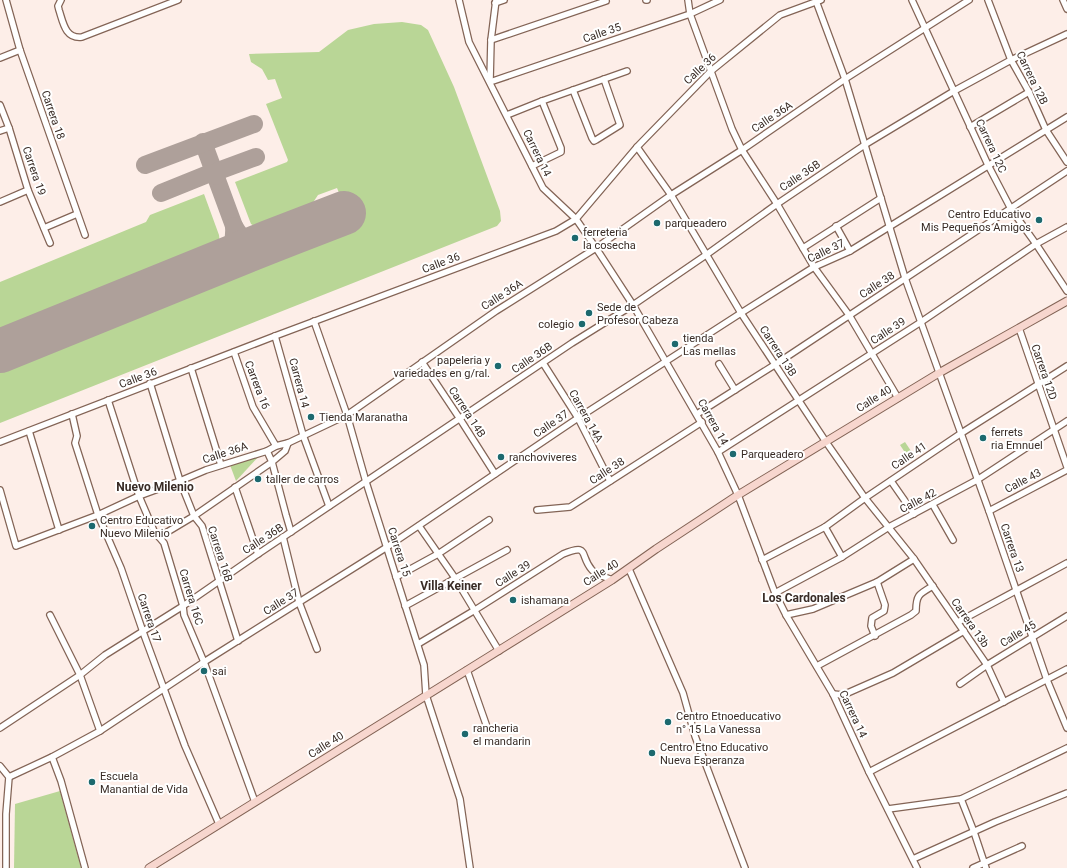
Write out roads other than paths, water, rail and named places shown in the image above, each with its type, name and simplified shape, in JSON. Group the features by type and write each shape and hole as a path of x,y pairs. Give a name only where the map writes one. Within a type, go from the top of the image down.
{"street":[{"name":"Carrera 18","path":"6,0 20,50 85,235"},
{"path":"61,0 58,6 59,10 67,32 73,37 82,37 178,0"},
{"path":"459,0 469,42 490,82"},
{"path":"496,2 504,0"},
{"path":"688,0 690,14 732,129 742,150 777,204 814,267 849,316 898,398"},
{"name":"Calle 35","path":"490,82 690,14 720,0"},
{"name":"Carrera 12C","path":"912,0 970,127 1011,209 1067,292"},
{"name":"Calle 36A","path":"0,490 16,546 98,515 139,496 206,470 288,443 347,415 496,311 596,248 671,195 742,150 845,79 969,0"},
{"name":"Carrera 12B","path":"988,0 1011,60 1046,130 1067,162"},
{"path":"1064,0 1067,9"},
{"path":"491,40 606,1"},
{"name":"Calle 36","path":"0,442 314,321 556,231 576,220 637,146 711,71 780,15 818,1"},
{"name":"Carrera 13","path":"818,1 866,144 905,278 989,511 1047,680 1067,728"},
{"name":"Carrera 14","path":"496,2 491,40 490,82 543,188 576,220 596,248 633,305 702,422 738,495 775,593 786,615 833,694 869,772 917,868"},
{"name":"Calle 36B","path":"0,728 80,675 105,655 183,606 329,506 543,363 633,305 777,204 866,144 954,90 1011,60 1067,34"},
{"path":"0,58 20,50"},
{"path":"507,115 627,71"},
{"path":"573,90 594,141 620,124 604,79"},
{"path":"970,127 1028,92"},
{"path":"532,166 561,152 561,148 542,101"},
{"name":"Carrera 19","path":"0,105 9,128 28,190 50,243"},
{"name":"Calle 37","path":"9,777 52,757 100,731 204,662 387,547 578,418 741,313 814,267 850,251 1067,117"},
{"path":"0,131 9,128"},
{"name":"Carrera 13B","path":"637,146 671,195 741,313 826,442 865,498 914,559"},
{"name":"Calle 38","path":"697,414 776,364 1067,171"},
{"path":"0,202 28,190"},
{"path":"803,248 881,198"},
{"path":"44,228 77,214"},
{"path":"836,226 850,251"},
{"name":"Calle 39","path":"718,452 921,322 1036,244 1067,227"},
{"name":"Calle 40","path":"149,868 612,580 738,495 939,373 1067,300"},
{"name":"Carrera 15","path":"314,321 347,415 366,482 424,665 426,695 460,799 470,868"},
{"name":"Carrera 12D","path":"1019,328 1037,384 1055,429 1067,468"},
{"name":"Carrera 14","path":"275,336 303,435 329,506"},
{"name":"Carrera 16","path":"234,352 253,407 276,446"},
{"name":"Carrera 14B","path":"422,362 495,474"},
{"name":"Carrera 14A","path":"543,363 578,418 610,481"},
{"path":"719,364 735,390"},
{"name":"Calle 41","path":"762,560 825,527 960,434 1067,366"},
{"path":"191,368 221,465"},
{"name":"Carrera 16B","path":"150,384 180,481 194,516 202,526 238,641"},
{"name":"Carrera 16C","path":"108,400 139,496 154,531 164,543 183,606 184,614 204,662 255,802"},
{"name":"Carrera 17","path":"72,414 77,436 75,443 98,515 121,568 185,746 220,824"},
{"name":"Calle 38","path":"537,510 570,507 702,422"},
{"name":"Calle 42","path":"775,593 842,557 889,527 977,480 1067,422"},
{"path":"29,431 59,530"},
{"path":"159,537 194,516 272,462 285,451 288,443"},
{"path":"266,451 272,462 291,532"},
{"name":"Calle 43","path":"989,511 1067,468"},
{"path":"891,481 914,514"},
{"path":"235,487 258,554"},
{"path":"933,504 953,540"},
{"path":"396,577 438,554 489,520"},
{"path":"419,526 455,578 500,650"},
{"path":"825,527 842,557"},
{"path":"283,537 299,602 317,649"},
{"name":"Calle 39","path":"418,644 563,554 575,549 580,549 593,572 612,580"},
{"path":"405,606 507,550"},
{"path":"786,615 813,609 878,582 914,559"},
{"name":"Carrera 13b","path":"914,559 987,665 1004,702"},
{"path":"958,622 1016,592 1067,563"},
{"path":"629,569 683,693 695,736 745,868"},
{"path":"875,636 871,626 872,618 884,611 885,605 878,582"},
{"path":"817,666 875,636 911,615 916,611 916,600 921,593 933,586"},
{"path":"50,615 80,675 100,731"},
{"name":"Calle 45","path":"960,684 987,665 1067,616"},
{"path":"833,694 843,695 893,673 964,631"},
{"path":"869,772 1067,669"},
{"path":"467,670 487,727"},
{"path":"838,704 843,695"},
{"path":"888,809 961,799 1067,748"},
{"path":"52,757 61,781 85,868"},
{"path":"0,766 9,777 3,814 6,868"},
{"path":"913,859 1067,793"},
{"path":"961,799 985,866"},
{"path":"973,868 985,866 1022,846"}],"place":[{"name":"Centro Educativo Mis Pequeños Amigos","path":"1039,220"},
{"name":"parqueadero","path":"657,223"},
{"name":"ferreteria la cosecha","path":"575,238"},
{"name":"Sede de Profesor Cabeza","path":"589,313"},
{"name":"colegio","path":"582,324"},
{"name":"tienda Las mellas","path":"675,344"},
{"name":"papeleria y variedades en g/ral.","path":"498,366"},
{"name":"Tienda Maranatha","path":"311,417"},
{"name":"ferrets ria Emnuel","path":"983,438"},
{"name":"Parqueadero","path":"733,454"},
{"name":"ranchoviveres","path":"501,457"},
{"name":"taller de carros","path":"258,479"},
{"name":"Centro Educativo Nuevo Milenio","path":"92,526"},
{"name":"ishamana","path":"513,600"},
{"name":"sai","path":"204,671"},
{"name":"Centro Etnoeducativo n° 15 La Vanessa","path":"668,722"},
{"name":"rancheria el mandarin","path":"465,734"},
{"name":"Centro Etno Educativo Nueva Esperanza","path":"652,753"},
{"name":"Escuela Manantial de Vida","path":"92,782"}],"district":[{"name":"Nuevo Milenio","path":"155,487"},
{"name":"Villa Keiner","path":"451,586"},
{"name":"Los Cardonales","path":"804,598"}]}
